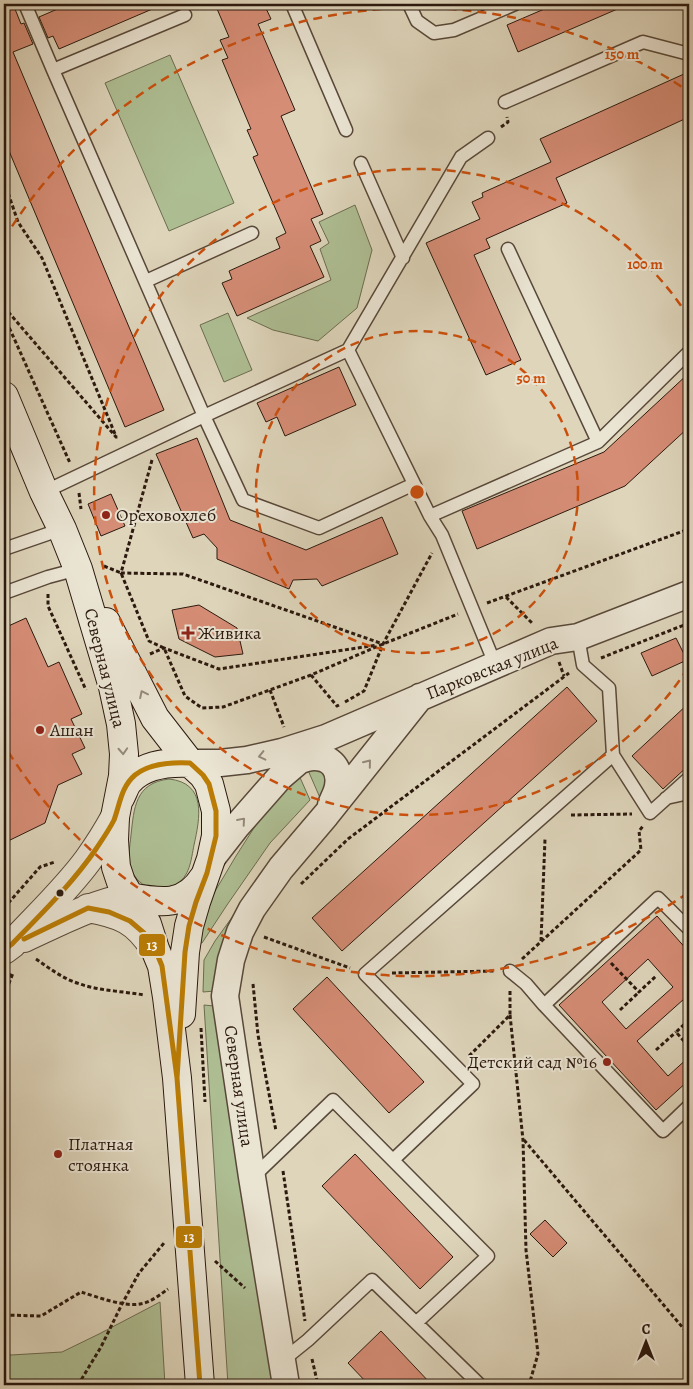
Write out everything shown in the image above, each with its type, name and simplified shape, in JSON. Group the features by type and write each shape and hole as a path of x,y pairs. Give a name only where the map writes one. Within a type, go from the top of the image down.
{"main road":[{"name":"Северная улица","path":"4,396 44,492 72,522 128,663 156,718 190,763 203,775 209,784 212,794 216,811 216,836 209,866 189,926 185,952 177,1078"},
{"name":"Северная улица","path":"89,564 121,724 124,761 114,840 116,867 121,882 147,924 162,966 177,1078 200,1385"},
{"path":"6,942 83,866 105,836 129,781 150,767 178,762 190,763"},
{"name":"Северная улица","path":"130,897 165,902 176,900 198,887 209,866"},
{"path":"6,942 88,908 130,897"},
{"path":"88,908 109,912 130,922 144,933 155,949"}],"street":[{"name":"Парковская улица","path":"190,763 220,763 247,760 282,752 326,738 551,641 578,637 689,594"},
{"name":"Северная улица","path":"284,1373 225,996 231,960 240,932 252,908 281,868 420,698"},
{"name":"Парковская улица","path":"209,866 280,776 326,738"},
{"path":"298,761 313,756 324,759 333,764 338,772 338,786 326,815"}],"lane":[{"path":"25,4 204,416 243,500 319,528 414,484"},
{"path":"292,4 346,130"},
{"path":"409,4 417,21 434,33 454,30 515,4"},
{"path":"53,70 186,15"},
{"path":"505,102 643,42 689,54"},
{"path":"44,492 348,350 461,157 488,138"},
{"path":"361,163 403,258"},
{"path":"146,281 252,233"},
{"path":"508,249 598,442"},
{"path":"348,350 430,516 442,535 495,664"},
{"path":"430,516 598,442 689,352"},
{"path":"4,550 72,522"},
{"path":"4,593 89,564"},
{"path":"578,637 583,665 609,688 613,755 650,812 689,778"},
{"path":"393,1160 472,1084 365,974 613,755"},
{"path":"666,798 689,794"},
{"path":"544,1005 658,898 689,929"},
{"path":"510,971 526,984 663,1131 689,1106"},
{"path":"252,1177 333,1100 488,1256 416,1323"},
{"path":"284,1373 308,1340 372,1280 480,1385"}],"path":[{"path":"488,138 508,122 505,102"},
{"path":"4,182 18,222 42,258 116,437"},
{"path":"4,307 116,437 159,437 121,573 149,641 219,669 383,644"},
{"path":"4,316 76,477 72,522"},
{"path":"164,648 186,696 202,708 223,707 311,675 472,609 689,529"},
{"path":"311,675 337,706 364,691 383,644 442,535"},
{"path":"89,564 104,566 121,573 183,574 383,644"},
{"path":"48,577 48,606 90,698"},
{"path":"300,885 348,840 564,676 583,665 689,623"},
{"path":"541,940 545,815 650,812"},
{"path":"263,937 365,974 510,971 541,940 641,850 639,831 650,812"},
{"path":"4,908 40,867 62,860"},
{"path":"600,952 639,992"},
{"path":"41,953 34,957 63,977 78,984 148,996"},
{"path":"510,971 510,1015 523,1140 526,1250 538,1354 529,1385"},
{"path":"4,979 13,972 4,996"},
{"path":"620,1010 656,976"},
{"path":"458,1068 510,1015"},
{"path":"656,1050 689,1020"},
{"path":"676,1032 689,1047"},
{"path":"523,1140 689,1335"},
{"path":"78,1385 101,1347 139,1273 168,1239 169,1248"},
{"path":"4,1314 41,1316 81,1292 122,1304 141,1304 159,1296 172,1286 172,1296"}],"green space":[{"path":"170,55 234,203 169,231 105,83"},
{"path":"355,205 372,250 357,308 318,341 273,330 247,318 331,280 320,249 329,243 319,222"},
{"path":"228,313 252,370 224,382 200,325"},
{"path":"307,768 319,768 327,777 321,800"},
{"path":"298,773 310,800 270,843 202,943 196,943 211,898 236,856 259,820"},
{"path":"169,779 190,787 198,803 198,824 187,873 180,882 172,886 153,888 146,886 137,879 130,865 129,852 133,815 138,798 143,791 158,781"},
{"path":"238,909 215,991 203,992 204,960"},
{"path":"204,1005 214,1006 276,1385 228,1385"},
{"path":"160,1302 165,1385 4,1385 4,1354 62,1352"}],"building":[{"path":"4,4 13,4 21,24 24,23 33,44 13,52 164,410 125,427 4,139"},
{"path":"69,4 164,4 59,49 53,36 48,38 39,17"},
{"path":"215,4 264,4 271,19 258,24 295,110 281,116 323,214 311,219 321,241 310,246 324,277 237,316 222,283 232,279 229,271 280,248 276,238 286,233 253,157 258,155 247,130 251,129 222,60 228,58 220,40 229,37"},
{"path":"556,4 629,4 518,52 507,25"},
{"path":"684,74 684,80 689,81 689,117 556,178 567,203 486,239 490,248 474,255 521,360 486,375 426,243 480,219 472,202 483,197 482,193 551,162 540,139"},
{"path":"339,367 356,405 285,436 277,417 266,422 257,403"},
{"path":"689,373 689,427 625,486 477,549 462,511 604,452"},
{"path":"197,438 230,520 306,550 382,517 398,554 322,586 317,579 293,580 289,589 217,559 217,548 204,534 193,538 156,454"},
{"name":"Ореховохлеб","path":"111,494 125,526 101,536 88,504"},
{"path":"199,605 237,628 243,654 215,657 179,639 172,610"},
{"name":"Ашан","path":"26,618 48,667 59,662 82,714 71,719 85,748 72,754 82,774 58,785 45,823 4,843 4,774 10,755 4,741 4,628"},
{"path":"676,638 687,660 652,676 641,653"},
{"path":"567,687 597,721 342,951 312,918"},
{"path":"689,703 689,765 663,789 632,756"},
{"path":"657,916 689,952 689,1005 684,999 637,1041 668,1076 689,1057 689,1080 656,1110 559,1005","holes":["648,959 673,987 626,1029 602,1002"]},
{"path":"327,977 424,1082 389,1113 293,1009"},
{"path":"355,1154 453,1257 420,1289 322,1186"},
{"path":"545,1220 567,1243 553,1257 530,1234"},
{"path":"381,1331 432,1385 369,1385 348,1363"}],"transit line":[{"name":"13","path":"4,950 67,887 87,862 112,824 121,796 130,780 141,771 161,764 190,763 203,775 209,784 216,811 216,836 207,873 189,926 185,952 177,1078"},
{"name":"13","path":"24,939 88,908 109,912 130,921 144,933 155,949 162,966 177,1078 200,1385"}],"place":[{"name":"Ореховохлеб","path":"106,515"},
{"name":"Живика","path":"188,633"},
{"name":"Ашан","path":"40,730"},
{"name":"Детский сад №16","path":"607,1062"},
{"name":"Платная стоянка","path":"58,1154"}]}
